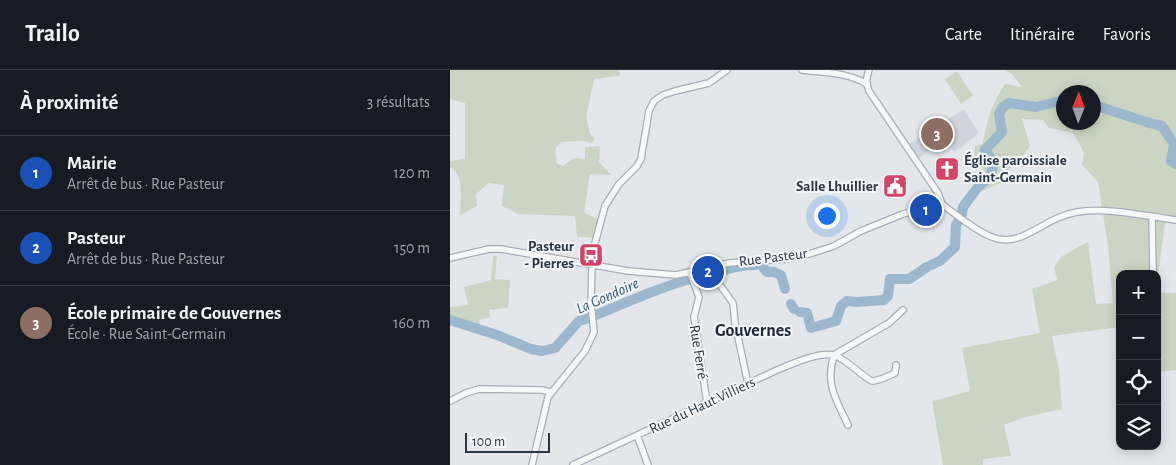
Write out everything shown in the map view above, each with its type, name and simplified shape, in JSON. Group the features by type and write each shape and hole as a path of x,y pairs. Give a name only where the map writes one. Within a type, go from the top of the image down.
{"street":[{"path":"532,465 548,397 589,345 594,332 592,265 595,243 605,206 619,184 638,166 641,159 649,111 654,101 675,91 710,83 727,70"},
{"path":"802,70 832,72 867,84"},
{"path":"832,72 840,70"},
{"path":"869,70 867,84 873,100 938,193 942,204 984,235 1003,240 1024,236 1055,219 1076,212 1101,211 1176,220"},
{"name":"Rue Pasteur","path":"450,258 494,249 671,276 692,276 739,262 785,259 809,254 834,246 861,231 903,214 942,204"},
{"path":"1152,217 1153,270"},
{"path":"716,270 720,285 733,303 734,323 748,384"},
{"name":"Rue Ferré","path":"692,276 699,298 694,317 708,403"},
{"path":"848,425 831,383 830,370 834,355 889,323 903,310"},
{"path":"834,355 872,381 895,373 896,365"},
{"name":"Rue du Haut Villiers","path":"573,465 777,370 806,359 834,355"},
{"path":"450,401 479,388 551,392"},
{"path":"637,435 648,465"}],"shaded area":[{"path":"964,109 979,133 955,152 946,143 934,151 931,149 919,158 909,144"}],"green space":[{"path":"450,70 619,70 620,76 594,79 586,117 590,134 595,138 592,143 582,141 561,142 555,149 557,164 563,166 573,158 585,159 585,147 600,146 599,162 611,175 590,174 584,213 601,220 597,238 577,237 575,216 518,214 502,206 504,185 489,183 476,194 477,206 460,215 460,182 455,170 450,167 450,161 465,159 465,103 450,99"},
{"path":"1004,70 1176,70 1176,217 1166,216 1159,270 1116,270 1116,328 1052,336 1059,371 1062,409 1022,418 1004,425 1011,456 983,459 983,465 943,465 932,401 970,391 962,348 1040,333 1032,289 1057,280 1054,267 1062,256 1088,242 1096,304 1113,303 1108,246 1098,182 1082,165 1084,153 1073,133 1059,130 1101,130 1101,85 1056,85 1056,129 1049,128 1043,120 1022,119 1030,146 1019,161 1007,171 1009,179 983,191 987,174 974,157 975,146 983,144 990,113 1005,84 1022,87 1012,74"},
{"path":"957,71 973,96 961,104 945,79"},
{"path":"493,256 497,256 495,279 510,280 508,308 489,310 490,317 479,320 481,329 450,318 450,307 468,305 464,287 491,280"},
{"path":"1161,293 1176,293 1176,370 1161,372"}],"waterway":[{"name":"La Gondoire","path":"931,265 940,261 955,247 956,225 962,214 963,207 978,187 990,177 994,163 985,150 1002,132 999,114 1003,107 1009,103 1036,107 1056,102"},
{"name":"La Gondoire","path":"1101,107 1162,126 1174,144 1171,161 1176,164"},
{"name":"La Gondoire","path":"450,320 497,335 531,349 542,351 555,348 579,321 656,290 734,267 757,265"},
{"name":"La Gondoire","path":"761,265 767,272 781,275 785,289"},
{"name":"La Gondoire","path":"800,312 807,313 811,328 836,321 841,306 847,301 884,300 888,296 890,279 909,279 927,267"},
{"name":"La Gondoire","path":"791,304 794,309"}],"place":[{"name":"École primaire de Gouvernes","path":"937,134"},
{"name":"Église paroissiale Saint-Germain","path":"947,169"},
{"name":"Salle Lhuillier","path":"895,186"},
{"name":"Mairie","path":"926,210"},
{"name":"Pasteur - Pierres","path":"591,255"},
{"name":"Pasteur","path":"708,272"}],"district":[{"name":"Gouvernes","path":"753,330"}]}
